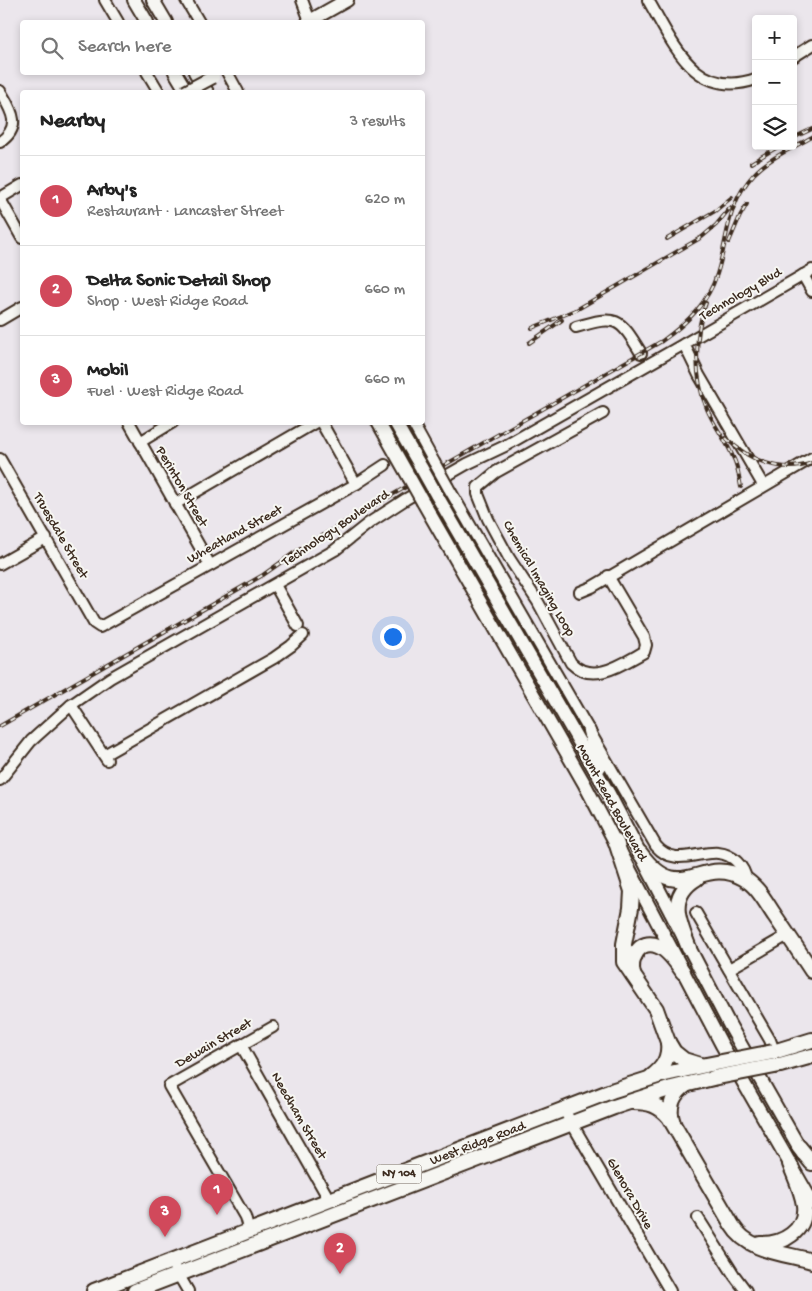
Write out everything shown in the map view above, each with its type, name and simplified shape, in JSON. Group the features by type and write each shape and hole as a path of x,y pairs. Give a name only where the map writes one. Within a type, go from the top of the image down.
{"highway":[{"path":"616,842 632,892 631,908 624,940 624,960 627,968 656,1009 668,1042 676,1054 684,1060 706,1065"},
{"path":"640,853 656,871 668,878 681,880 707,873 725,872 746,879 758,891 812,971"},
{"path":"689,948 680,921 678,902 681,892 686,887 695,879 707,873"},
{"path":"636,980 632,968 632,958 640,948 648,945 656,945 663,949 683,972"},
{"path":"643,1080 653,1076 664,1064 668,1053 668,1042"},
{"name":"West Ridge Road","path":"135,1291 175,1268 249,1232 643,1080 773,1051 810,1049"},
{"name":"West Ridge Road","path":"94,1291 175,1268 625,1102 689,1083 780,1065 810,1049"},
{"path":"674,1124 670,1112 672,1101 680,1090 689,1083"},
{"path":"625,1102 643,1102 657,1106 664,1112 674,1124 740,1236 761,1248 812,1261"},
{"path":"799,1147 812,1163"},
{"path":"748,1241 762,1244 781,1242 791,1236 800,1225 804,1214 804,1204 790,1164"}],"main road":[{"path":"134,0 146,20"},
{"path":"153,0 165,20"},
{"path":"312,20 347,0"},
{"path":"178,75 185,90"},
{"path":"197,75 206,90"},
{"path":"190,90 216,75"},
{"name":"Mount Read Boulevard","path":"380,425 575,767 683,972 812,1202"},
{"name":"Mount Read Boulevard","path":"397,425 609,794 730,1026 812,1170"},
{"path":"590,731 597,762 609,794"}],"street":[{"path":"105,0 117,20"},
{"path":"186,0 197,20"},
{"path":"302,0 308,20"},
{"path":"648,0 684,59 701,76 719,83 730,84 741,84 752,80"},
{"path":"797,54 812,45"},
{"path":"149,75 158,90"},
{"path":"229,75 237,90"},
{"path":"0,91 14,118 10,133 0,142"},
{"path":"20,186 0,198 20,234"},
{"path":"807,272 812,291"},
{"name":"Technology Blvd","path":"684,344 807,272"},
{"path":"0,320 20,309"},
{"path":"576,327 600,320 614,321 626,329 641,353"},
{"path":"684,344 763,486"},
{"name":"Technology Boulevard","path":"0,780 31,741 71,705 110,678 335,550 370,523 406,499 467,464 505,446 684,344"},
{"name":"Chemical Imaging Loop","path":"603,413 496,472 478,487 478,494 488,519 506,553 538,602 571,663 582,671 611,671 644,652 646,645 644,637 608,576"},
{"name":"Perinton Street","path":"131,425 210,565"},
{"path":"140,442 168,425"},
{"path":"175,504 311,425"},
{"path":"323,425 356,484"},
{"name":"Mount Read Boulevard","path":"414,425 651,839 661,851 679,858 710,853 725,854 733,858 741,866 746,879"},
{"path":"580,592 592,587 812,458"},
{"name":"Truesdale Street","path":"0,459 4,476 46,538 98,627"},
{"name":"Wheatland Street","path":"98,627 105,625 356,484 385,465"},
{"path":"0,564 46,538"},
{"path":"71,705 105,757 274,658 291,646 301,630 275,585"},
{"path":"696,912 772,1043 773,1051"},
{"path":"729,969 788,935"},
{"name":"Dewain Street","path":"249,1232 245,1217 169,1086 273,1027"},
{"name":"Needham Street","path":"241,1045 330,1201"},
{"name":"Glenora Drive","path":"564,1110 670,1291"},
{"path":"698,1218 746,1291"},
{"path":"175,1268 188,1291"}],"railway":[{"path":"797,136 812,129"},
{"path":"0,726 263,575 294,553 357,515 662,341 696,312 708,294 717,274 733,210 745,186 760,168 812,137"},
{"path":"751,163 772,150"},
{"path":"667,239 715,211 732,197"},
{"path":"729,242 747,204"},
{"path":"532,328 576,310 702,237 716,225 730,208"},
{"path":"706,303 699,328 697,356 700,384 710,415 735,460 741,487"},
{"path":"529,343 562,320"},
{"path":"726,438 744,453 766,463 789,467 812,463"}],"place":[{"name":"Arby's","path":"217,1215"},
{"name":"Mobil","path":"165,1237"},
{"name":"Delta Sonic Detail Shop","path":"340,1274"}]}
